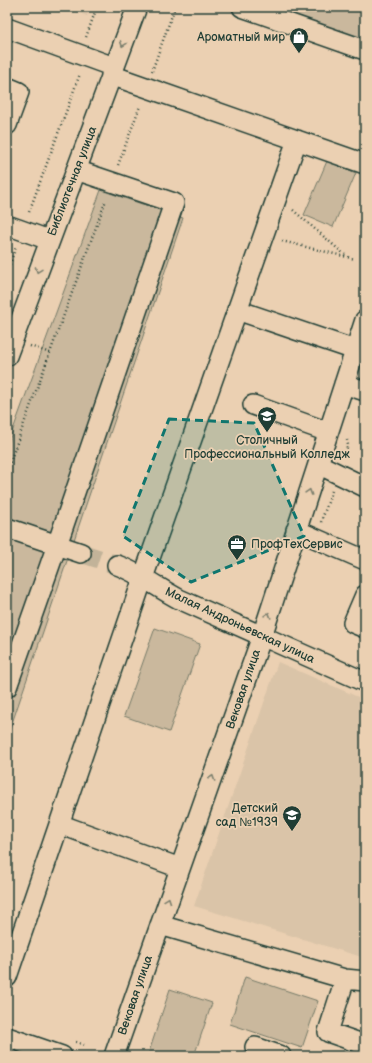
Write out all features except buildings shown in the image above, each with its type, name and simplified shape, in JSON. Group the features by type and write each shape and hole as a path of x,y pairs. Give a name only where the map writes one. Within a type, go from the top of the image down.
{"street":[{"name":"Библиотечная улица","path":"7,356 137,7"},
{"path":"242,7 365,50"},
{"path":"7,28 84,57 146,87 365,164"},
{"path":"7,87 19,92 7,125"},
{"path":"7,977 143,578 297,140"},
{"path":"7,687 174,203 76,170"},
{"path":"15,228 49,240"},
{"path":"238,310 355,350"},
{"name":"Вековая улица","path":"114,1056 262,636 365,320"},
{"path":"344,384 365,391"},
{"path":"253,405 328,432"},
{"path":"318,464 365,487"},
{"path":"7,528 81,553"},
{"path":"296,530 365,560"},
{"name":"Малая Андроньевская улица","path":"117,565 135,572 179,600 365,682"},
{"path":"365,595 353,623 365,628"},
{"path":"59,824 180,868"},
{"path":"160,925 345,979 365,981"},
{"path":"345,979 328,1032 365,1044"},
{"path":"7,1036 62,1056"},
{"path":"254,1047 281,1056"}],"path":[{"path":"7,272 15,228 82,66 84,57 83,45 97,7"},
{"path":"7,470 175,7"},
{"path":"277,196 346,256"},
{"path":"263,237 355,258"}],"highlighted area":[{"path":"169,419 254,423 304,536 191,582 123,536"}],"shaded area":[{"path":"64,7 90,7 87,16"},
{"path":"264,7 365,7 365,42"},
{"path":"327,161 356,173 333,227 304,215"},
{"path":"101,190 183,218 7,738 7,446"},
{"path":"155,628 200,644 169,732 124,716"},
{"name":"Детский сад №1939","path":"278,662 365,700 365,958 194,906"},
{"path":"245,977 318,1001 302,1048 230,1024"},
{"path":"170,989 212,1003 194,1056 162,1056 149,1052"}],"tunnel":[{"path":"81,553 117,565"}],"tram line":[{"path":"7,1051 22,1056"}],"place":[{"name":"Ароматный мир","path":"299,54"},
{"name":"Столичный Профессиональный Колледж","path":"267,433"},
{"name":"ПрофТехСервис","path":"237,561"},
{"name":"Детский сад №1939","path":"292,832"}]}
